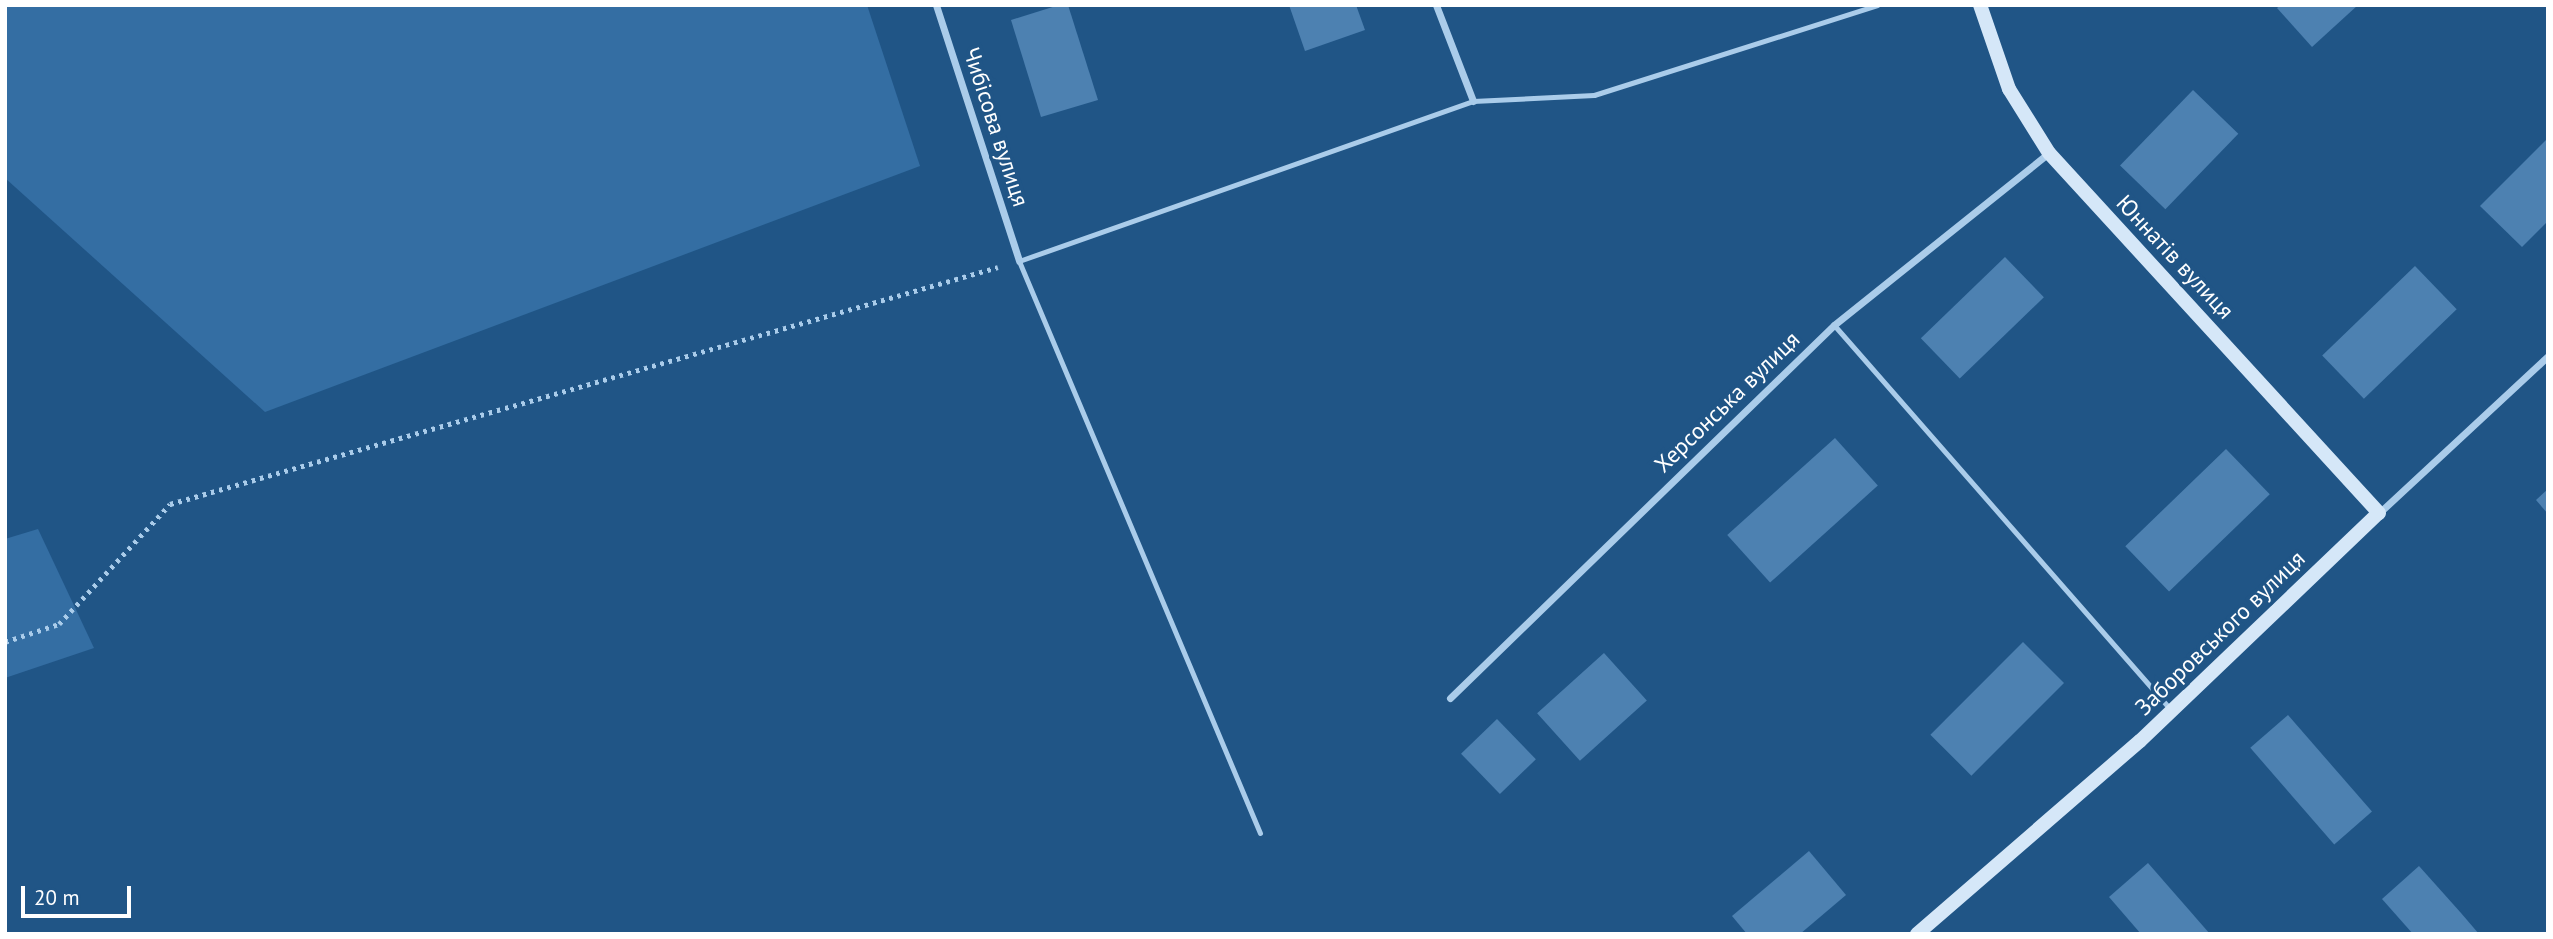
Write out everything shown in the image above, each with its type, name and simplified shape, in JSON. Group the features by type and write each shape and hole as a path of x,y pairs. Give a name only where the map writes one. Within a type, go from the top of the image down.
{"main road":[{"name":"Юннатів вулиця","path":"1980,5 2009,89 2049,153 2379,513"},
{"name":"Заборовського вулиця","path":"1917,934 2140,741 2379,513"}],"street":[{"name":"Чибісова вулиця","path":"936,5 1018,261"},
{"path":"1436,5 1473,101"},
{"name":"Херсонська вулиця","path":"1450,698 1834,325 2049,153"},
{"name":"Заборовського вулиця","path":"2379,513 2548,356"}],"lane":[{"path":"1260,833 1018,261 1473,101 1594,95 1877,5"},
{"path":"1834,325 2171,710"}],"path":[{"path":"5,642 59,624 170,504 1018,261"}],"shaded area":[{"path":"5,5 867,5 920,166 265,412 5,178"},
{"path":"38,529 94,648 5,678 5,539"}],"building":[{"path":"1059,5 1068,5 1098,100 1041,117 1011,20"},
{"path":"1289,5 1356,5 1365,30 1305,51"},
{"path":"2281,5 2358,5 2312,47 2277,8"},
{"path":"2193,90 2238,134 2165,209 2120,166"},
{"path":"2548,138 2548,221 2522,247 2480,206"},
{"path":"2005,257 2044,297 1960,379 1921,338"},
{"path":"2415,266 2457,309 2364,399 2322,356"},
{"path":"1835,438 1878,486 1770,583 1727,535"},
{"path":"2226,449 2270,494 2169,592 2125,546"},
{"path":"2548,489 2548,514 2536,500"},
{"path":"2023,642 2064,683 1971,776 1930,735"},
{"path":"1604,653 1647,701 1580,761 1537,713"},
{"path":"2288,715 2372,812 2334,844 2250,748"},
{"path":"1497,719 1536,759 1500,794 1461,754"},
{"path":"1809,851 1846,895 1800,934 1747,934 1732,916"},
{"path":"2148,863 2210,934 2141,934 2109,897"},
{"path":"2419,866 2479,934 2413,934 2382,899"}]}
